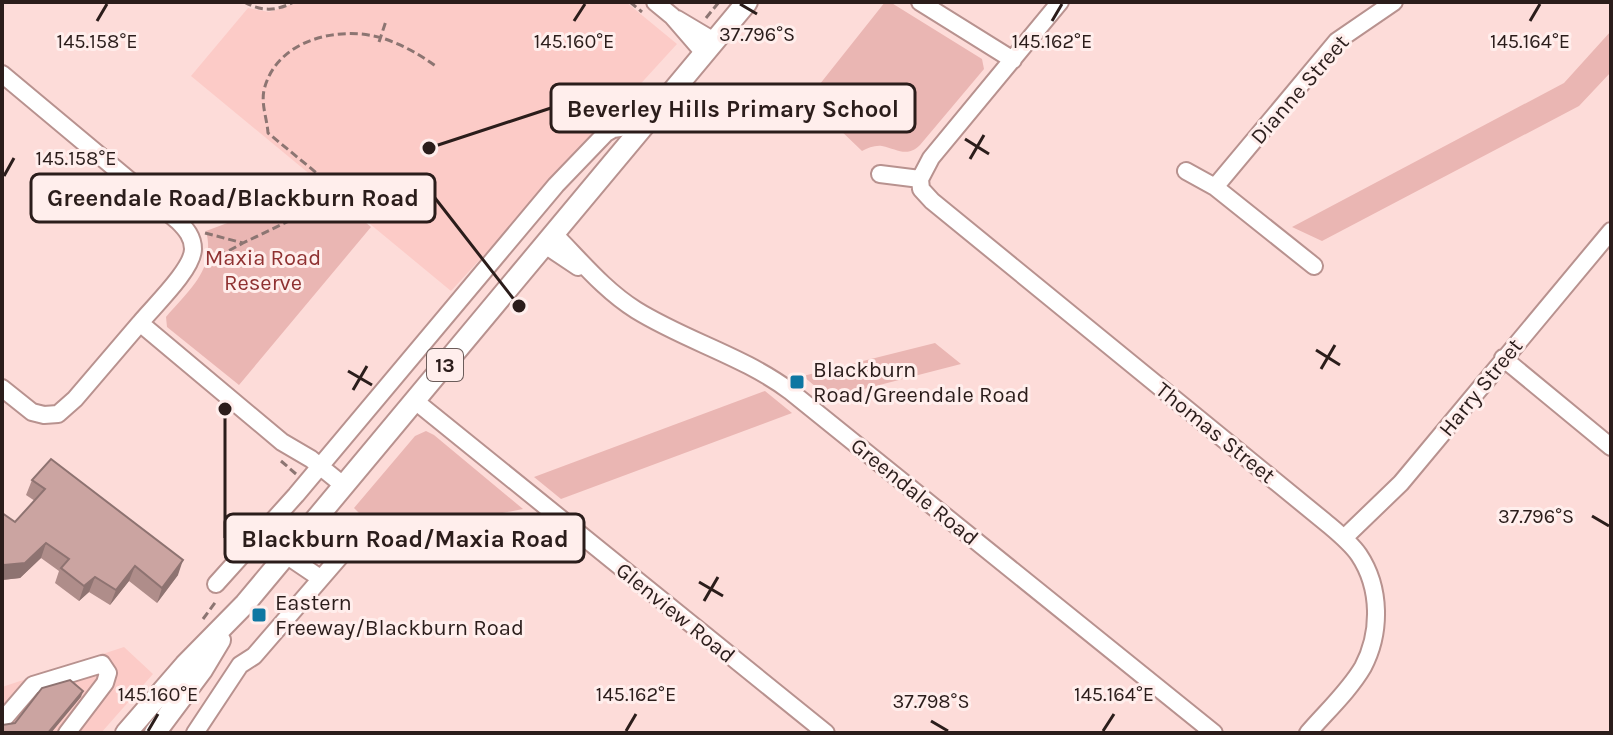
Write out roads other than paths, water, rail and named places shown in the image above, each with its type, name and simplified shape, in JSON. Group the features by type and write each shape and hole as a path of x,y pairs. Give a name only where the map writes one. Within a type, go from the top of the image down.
{"main road":[{"name":"13","path":"126,733 185,665 235,616 747,2"},
{"name":"13","path":"155,733 202,670 235,616"}],"street":[{"path":"655,2 709,47"},
{"path":"920,2 1013,60"},
{"path":"880,174 920,179 931,158 1060,2"},
{"name":"Dianne Street","path":"1215,187 1337,41 1394,2"},
{"path":"2,74 178,221 189,234 193,247 189,264 75,399 58,414 32,412 2,388"},
{"path":"218,590 566,175 606,133 646,124"},
{"path":"1186,171 1215,187 1314,266"},
{"name":"Thomas Street","path":"920,179 921,189 932,201 1344,538 1357,553 1369,574 1376,603 1375,631 1362,668 1308,733"},
{"name":"Harry Street","path":"1344,538 1401,483 1611,231"},
{"name":"Greendale Road","path":"550,239 635,309 766,373 1214,733"},
{"path":"140,323 282,442 313,475 339,490"},
{"path":"1503,358 1611,447"},
{"name":"Glenview Road","path":"414,400 826,733"},
{"path":"195,733 240,665 254,656 369,523"},
{"path":"286,555 320,578"},
{"path":"2,721 33,685 102,664 108,673 105,683 67,733"}],"place":[{"name":"Beverley Hills Primary School","path":"429,148"},
{"name":"Greendale Road/Blackburn Road","path":"519,306"},
{"name":"Blackburn Road/Greendale Road","path":"797,382"},
{"name":"Blackburn Road/Maxia Road","path":"225,409"},
{"name":"Eastern Freeway/Blackburn Road","path":"259,615"}],"park label":[{"name":"Maxia Road Reserve","path":"263,270"}]}
